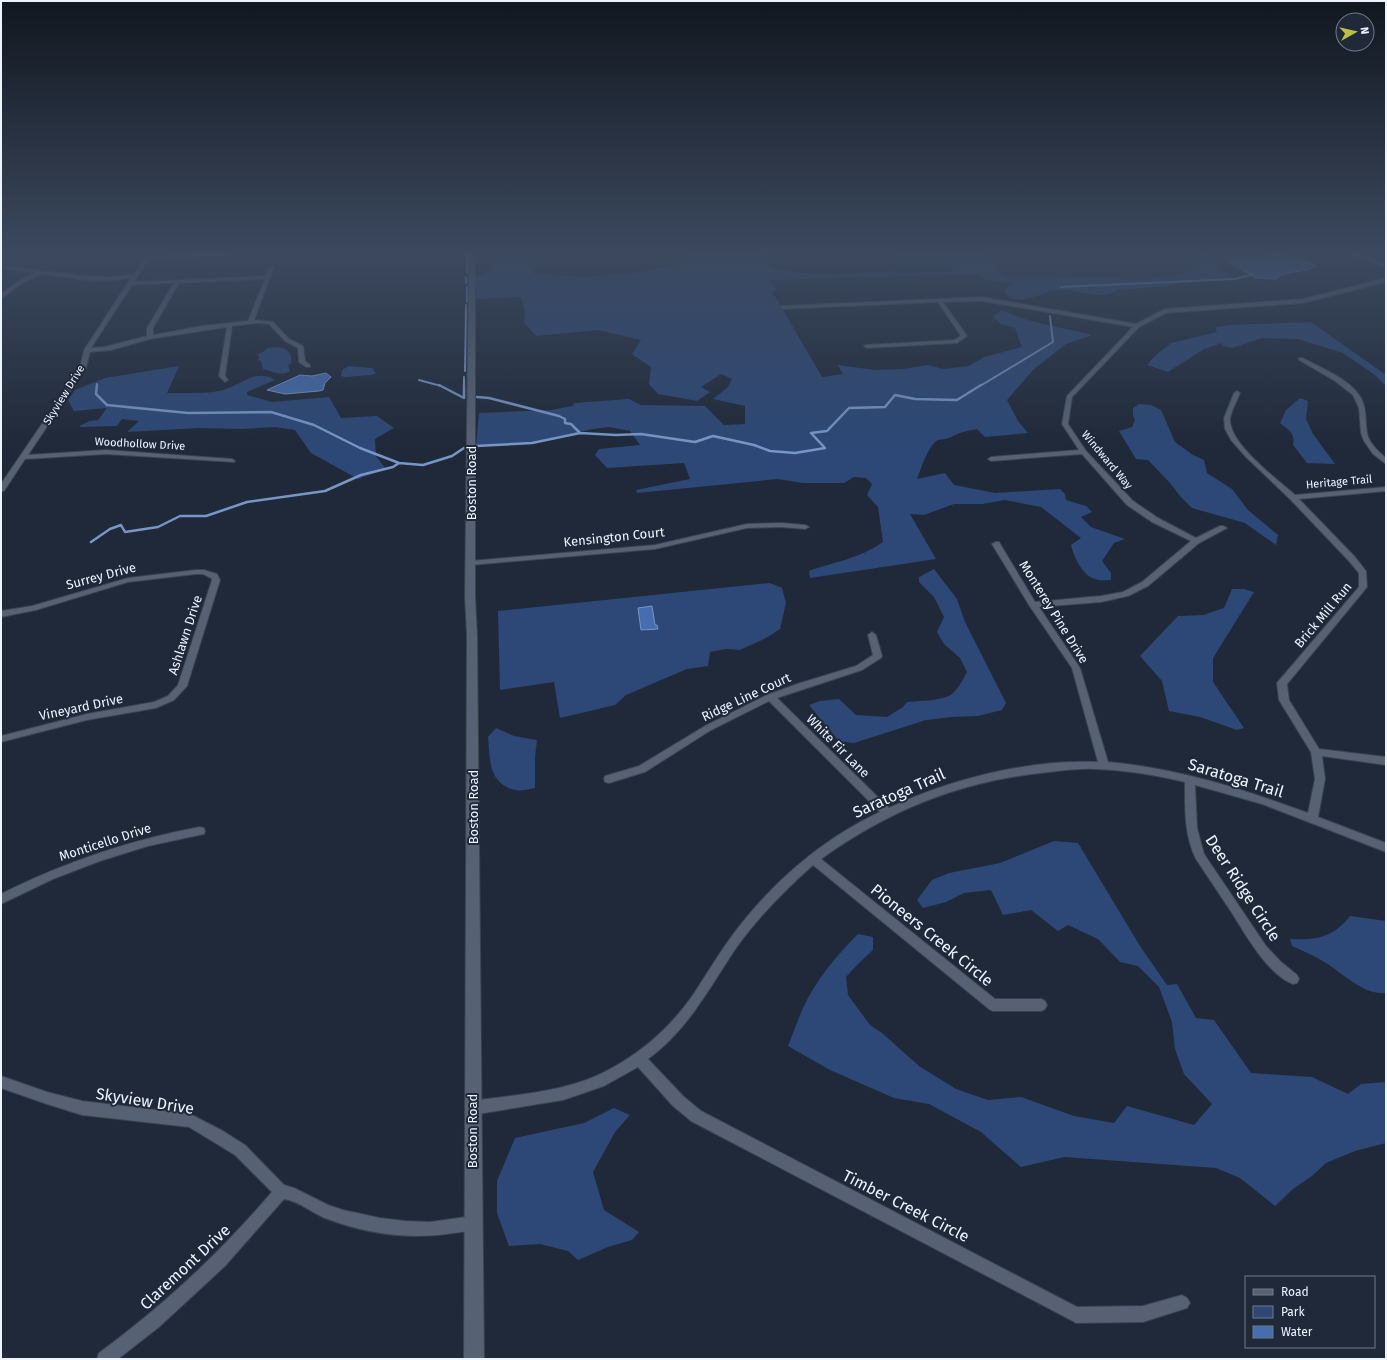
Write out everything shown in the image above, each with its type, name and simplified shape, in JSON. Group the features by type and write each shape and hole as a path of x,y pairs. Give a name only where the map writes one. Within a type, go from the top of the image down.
{"street":[{"name":"Skyview Drive","path":"1,489 83,368 87,350 108,317"},
{"path":"150,337 150,328 156,317"},
{"name":"Boston Road","path":"472,317 470,563 472,652 472,1108 474,1359"},
{"path":"868,346 955,342 964,336 951,317"},
{"path":"1088,317 1137,326"},
{"name":"Windward Way","path":"1153,317 1137,326 1069,397 1065,424 1084,452 1130,503 1155,520 1196,541"},
{"path":"87,350 119,346 150,337 251,321 271,323 287,340 301,347 302,362 308,366"},
{"path":"225,380 222,376 230,324"},
{"path":"1301,359 1338,381 1356,394 1364,415 1364,434 1370,446 1386,462"},
{"name":"Brick Mill Run","path":"1237,393 1227,418 1228,429 1234,440 1248,456 1293,497 1352,559 1363,573 1363,587 1282,684 1284,700 1316,752 1320,779 1312,819"},
{"name":"Woodhollow Drive","path":"23,458 106,452 232,461"},
{"path":"991,459 1084,452"},
{"name":"Heritage Trail","path":"1293,497 1386,489"},
{"name":"Kensington Court","path":"470,563 655,547 747,526 782,525 805,527"},
{"path":"1033,605 1101,599 1125,594 1145,584 1196,541 1223,528"},
{"name":"Monterey Pine Drive","path":"996,544 1033,605 1076,668 1104,766"},
{"name":"Surrey Drive","path":"1,614 33,608 128,580 196,572 210,574"},
{"name":"Ashlawn Drive","path":"167,701 178,692 182,686 216,580 214,576 210,574"},
{"name":"Ridge Line Court","path":"609,779 642,769 708,728 770,697 859,668 878,656 872,635"},
{"name":"White Fir Lane","path":"770,697 887,812"},
{"name":"Vineyard Drive","path":"1,739 88,717 145,708 167,701"},
{"path":"1316,752 1386,761"},
{"name":"Saratoga Trail","path":"472,1108 563,1094 578,1090 609,1076 639,1059 664,1038 689,1010 735,940 758,912 784,884 813,859 852,832 887,812 930,794 982,778 1039,768 1104,766 1190,780 1248,796 1386,848"},
{"name":"Deer Ridge Circle","path":"1190,780 1191,829 1193,842 1200,856 1262,950 1276,965 1293,979"},
{"name":"Monticello Drive","path":"1,899 63,869 99,855 135,845 200,831"},
{"name":"Pioneers Creek Circle","path":"813,859 993,1005 1041,1004"},
{"name":"Timber Creek Circle","path":"639,1059 678,1101 696,1116 1076,1315 1144,1314 1182,1303"},
{"name":"Skyview Drive","path":"1,1082 46,1098 82,1108 190,1121 240,1150 281,1192"},
{"path":"281,1192 289,1192 322,1210 359,1222 394,1228 431,1229 473,1223"},
{"name":"Claremont Drive","path":"104,1359 131,1340 173,1306 211,1271 246,1234 281,1192"}],"green space":[{"path":"524,317 787,317 822,377 843,374 838,365 875,370 903,369 928,365 943,369 969,366 984,357 1022,347 1015,328 1001,324 994,317 1020,317 1092,335 1066,344 1033,370 1007,400 1018,421 1028,433 985,437 977,429 938,440 928,452 917,479 945,473 954,485 995,493 1060,489 1065,494 1066,500 1086,506 1092,512 1081,517 1091,527 1125,539 1114,543 1102,561 1111,573 1111,580 1097,580 1090,577 1082,570 1074,555 1071,545 1081,538 1041,507 1005,500 982,504 954,504 924,515 910,514 936,559 810,578 809,571 857,556 883,542 878,507 867,495 872,484 866,478 854,477 844,483 803,483 778,479 637,493 636,490 690,479 684,463 607,468 595,455 599,449 640,445 630,431 609,427 593,429 532,443 476,446 479,413 551,410 573,406 574,403 629,399 641,405 705,406 724,425 745,424 745,406 713,399 728,387 732,379 721,374 701,387 710,392 697,401 658,394 649,384 651,367 632,354 641,340 598,330 536,336 524,323"},
{"path":"1311,322 1386,375 1386,386 1375,375 1343,353 1298,339 1262,338 1232,348 1223,346 1222,343 1204,349 1168,372 1147,365 1155,356 1171,343 1217,332 1215,327 1230,325"},
{"path":"277,347 286,350 291,357 291,364 288,365 290,371 284,374 263,369 261,361 257,360 259,359 258,354 268,348"},
{"path":"179,366 167,393 195,393 223,390 249,379 261,376 275,380 247,392 247,395 272,402 329,397 341,418 377,416 394,428 375,439 376,456 386,469 358,479 311,453 295,430 275,427 242,429 199,428 127,432 139,421 122,419 117,426 79,426 90,421 98,420 107,408 74,411 68,400 75,390 105,378"},
{"path":"349,366 372,368 376,373 372,375 341,376 342,370"},
{"path":"1300,398 1308,401 1306,419 1313,434 1335,464 1307,463 1293,445 1294,441 1291,432 1280,423 1286,410"},
{"path":"1139,404 1151,405 1161,410 1175,442 1193,455 1204,460 1207,473 1232,489 1248,510 1278,535 1276,545 1245,523 1192,508 1148,460 1136,459 1119,431 1132,427 1135,420 1133,408"},
{"path":"934,569 957,599 965,622 1006,703 1002,710 978,716 926,720 854,743 839,741 809,705 820,701 839,699 856,715 887,717 903,707 907,702 931,700 949,696 959,686 967,672 960,658 944,644 937,632 944,617 934,597 919,582 919,577"},
{"path":"770,583 782,588 786,603 780,629 766,638 740,650 726,649 710,652 708,666 687,669 626,695 615,705 560,718 554,682 500,690 498,611"},
{"path":"1232,589 1244,589 1254,592 1213,658 1213,682 1244,728 1237,730 1200,717 1169,711 1162,681 1140,656 1178,616 1203,615 1224,608"},
{"path":"496,728 514,736 537,740 535,757 535,788 514,790 506,787 497,780 490,763 488,737"},
{"path":"1054,841 1078,843 1140,946 1167,985 1177,984 1196,1018 1214,1020 1251,1073 1312,1077 1348,1094 1361,1084 1386,1082 1386,1143 1355,1151 1326,1163 1312,1176 1293,1189 1275,1206 1240,1178 1216,1168 1064,1157 1021,1167 981,1132 929,1104 894,1098 830,1070 788,1046 803,1008 820,978 858,934 873,937 873,950 846,977 848,995 870,1025 882,1033 919,1066 956,1089 988,1100 1021,1097 1074,1116 1114,1123 1127,1106 1194,1125 1212,1104 1184,1074 1175,1049 1172,1022 1159,987 1138,966 1120,962 1098,939 1068,925 1058,931 1031,910 1003,915 991,890 964,893 946,902 923,908 917,900 932,880 949,873 1000,863"},
{"path":"1350,916 1386,921 1386,993 1369,991 1354,983 1322,960 1292,946 1290,939 1308,939 1323,936 1337,929"},
{"path":"614,1108 630,1115 615,1132 593,1172 604,1210 639,1232 632,1240 608,1247 578,1260 568,1251 540,1244 509,1246 497,1213 497,1181 515,1138 584,1123"}],"water":[{"path":"326,373 331,377 325,383 323,390 285,394 267,390 300,375 312,376"},
{"path":"652,606 655,625 657,625 658,629 641,630 638,608"}],"waterway":[{"path":"465,371 466,317"},
{"path":"980,386 1053,342 1050,317"},
{"path":"441,386 464,398 464,377"},
{"path":"419,380 441,386"},
{"path":"97,385 96,394 107,405 188,413 271,412 314,425 360,448 399,463"},
{"path":"580,433 616,435 641,434 695,442 713,436 754,445 770,451 795,453 825,448 811,433 827,431 849,408 885,407 895,395 915,399 957,400 981,385"},
{"path":"477,397 489,398 559,416 565,419 565,423 571,424 580,433"},
{"path":"476,446 532,443 580,433"},
{"path":"399,463 423,465 452,456 464,448"},
{"path":"91,542 110,529 121,525 125,532 158,527 180,516 206,516 247,502 325,491 361,475 393,467 399,463"}]}
